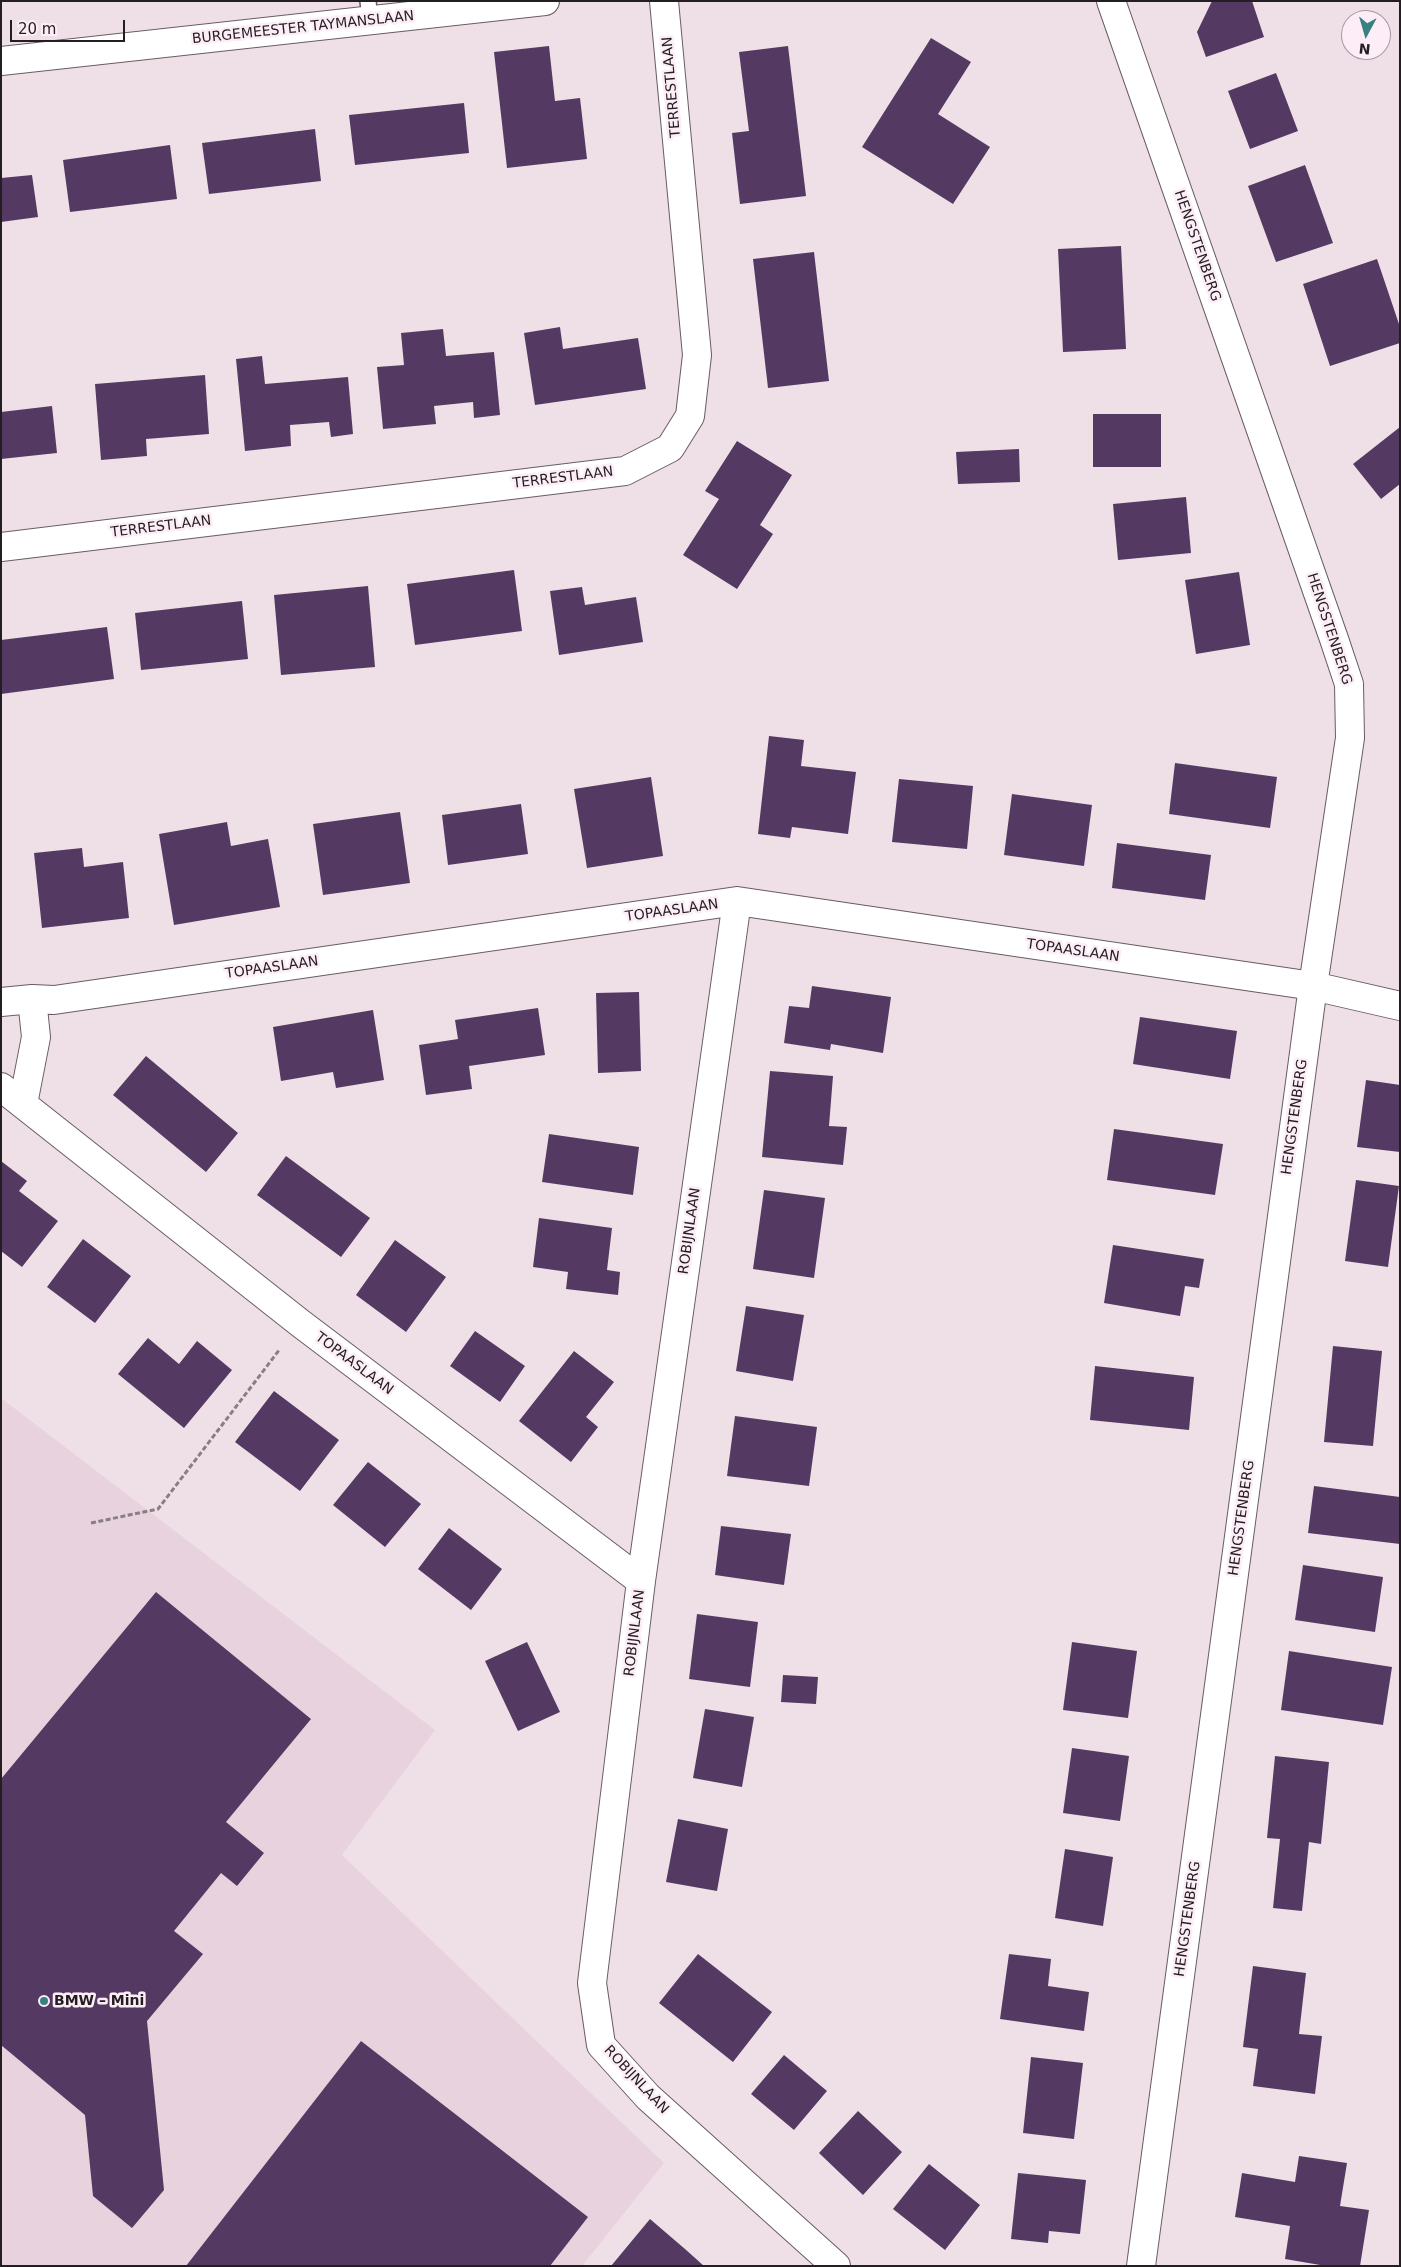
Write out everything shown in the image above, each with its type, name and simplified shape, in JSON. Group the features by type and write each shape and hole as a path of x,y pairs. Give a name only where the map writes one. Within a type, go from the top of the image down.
{"street":[{"name":"BURGEMEESTER TAYMANSLAAN","path":"1,61 369,11 545,1"},
{"name":"TERRESTLAAN","path":"1,547 625,471 670,448 690,416 697,355 664,1"},
{"name":"HENGSTENBERG","path":"1111,1 1349,684 1350,738 1313,986 1141,2266"},
{"name":"TOPAASLAAN","path":"1,1002 32,999 54,1000 737,901 1313,986 1400,1006"},
{"name":"ROBIJNLAAN","path":"737,901 641,1580 592,1983 602,2045 648,2097 836,2266"},
{"path":"23,1104 36,1037 32,999"},
{"name":"TOPAASLAAN","path":"1,1087 300,1323 641,1580"}],"path":[{"path":"91,1523 158,1509 300,1323"}],"shaded area":[{"path":"1,1398 435,1730 342,1855 664,2163 582,2266 1,2266"}],"building":[{"path":"1212,1 1252,1 1264,37 1206,57 1197,32"},
{"path":"931,38 971,62 938,114 990,147 953,204 862,147"},
{"path":"549,46 555,101 580,98 587,159 507,168 494,52"},
{"path":"788,46 806,196 740,204 732,133 749,131 739,52"},
{"path":"1276,73 1298,131 1250,149 1228,91"},
{"path":"464,103 469,153 355,165 349,115"},
{"path":"315,129 321,181 209,194 202,143"},
{"path":"170,145 177,199 70,212 63,160"},
{"path":"1305,165 1333,243 1276,262 1248,186"},
{"path":"32,175 38,217 1,222 1,178"},
{"path":"1121,246 1126,349 1063,352 1058,249"},
{"path":"814,252 829,381 768,388 753,259"},
{"path":"1377,259 1400,327 1400,343 1330,366 1303,284"},
{"path":"560,327 563,349 638,338 646,389 535,405 524,333"},
{"path":"443,329 446,356 494,352 500,415 474,418 473,402 434,406 436,424 383,429 377,367 404,365 401,333"},
{"path":"262,356 265,384 348,377 353,434 331,437 329,422 290,425 291,446 245,451 236,359"},
{"path":"205,375 209,434 146,439 147,456 101,460 95,384"},
{"path":"52,406 57,453 1,459 1,412"},
{"path":"1093,414 1161,414 1161,467 1093,467"},
{"path":"1400,427 1400,484 1381,499 1353,464"},
{"path":"737,441 792,475 760,525 773,534 737,589 683,555 719,499 705,491"},
{"path":"1019,449 1020,482 958,484 956,452"},
{"path":"1186,497 1191,553 1118,560 1113,504"},
{"path":"514,570 522,631 415,645 407,584"},
{"path":"1239,572 1250,645 1196,654 1185,580"},
{"path":"368,586 375,667 281,675 274,595"},
{"path":"582,587 585,605 636,597 643,642 559,655 550,591"},
{"path":"242,601 248,659 141,670 135,613"},
{"path":"107,627 114,679 1,694 1,640"},
{"path":"769,736 804,740 801,766 856,772 848,834 792,827 790,838 758,834"},
{"path":"1175,763 1277,777 1270,828 1169,814"},
{"path":"651,777 663,856 587,868 574,789"},
{"path":"899,779 973,786 967,849 892,842"},
{"path":"1012,794 1092,805 1084,866 1004,855"},
{"path":"521,804 528,854 448,865 442,815"},
{"path":"400,812 410,883 323,895 313,824"},
{"path":"227,822 231,846 268,839 280,907 174,925 159,834"},
{"path":"1117,843 1211,855 1205,900 1112,888"},
{"path":"82,848 84,867 123,862 129,918 42,928 34,853"},
{"path":"812,986 891,997 883,1053 831,1044 830,1050 784,1043 789,1006 809,1008"},
{"path":"639,992 641,1071 598,1073 596,993"},
{"path":"538,1008 545,1055 469,1066 472,1089 426,1095 419,1045 458,1039 455,1020"},
{"path":"373,1010 384,1080 336,1088 333,1072 281,1081 273,1027"},
{"path":"1140,1017 1237,1031 1230,1079 1133,1064"},
{"path":"146,1056 238,1133 206,1172 113,1095"},
{"path":"770,1071 833,1076 829,1126 847,1127 843,1165 762,1157"},
{"path":"1366,1080 1400,1085 1400,1152 1357,1147"},
{"path":"1114,1129 1223,1144 1215,1195 1107,1180"},
{"path":"549,1134 639,1147 633,1195 542,1182"},
{"path":"286,1156 370,1218 341,1257 257,1195"},
{"path":"1,1161 27,1181 19,1191 58,1221 22,1267 1,1251"},
{"path":"1356,1180 1399,1186 1388,1267 1345,1261"},
{"path":"764,1190 825,1198 814,1278 753,1269"},
{"path":"539,1218 612,1228 607,1270 620,1272 618,1295 566,1289 568,1272 533,1267"},
{"path":"83,1239 131,1276 95,1323 47,1287"},
{"path":"395,1240 446,1277 406,1332 356,1295"},
{"path":"1113,1245 1204,1259 1199,1288 1185,1286 1180,1316 1104,1303"},
{"path":"746,1306 804,1315 793,1381 736,1371"},
{"path":"475,1331 525,1366 500,1402 450,1366"},
{"path":"148,1338 179,1364 197,1341 232,1370 184,1428 118,1374"},
{"path":"1333,1346 1382,1351 1373,1446 1324,1442"},
{"path":"574,1351 614,1382 586,1417 598,1427 571,1462 519,1421"},
{"path":"1095,1366 1194,1377 1189,1430 1090,1420"},
{"path":"274,1391 339,1440 300,1491 235,1442"},
{"path":"735,1416 817,1427 809,1486 727,1476"},
{"path":"368,1462 421,1504 385,1547 333,1505"},
{"path":"1314,1486 1400,1497 1400,1544 1308,1533"},
{"path":"721,1526 791,1534 784,1585 715,1575"},
{"path":"449,1528 502,1569 471,1610 418,1569"},
{"path":"1303,1565 1383,1577 1375,1632 1295,1620"},
{"path":"156,1592 311,1719 226,1822 264,1853 237,1886 221,1873 174,1931 203,1954 147,2021 164,2190 132,2228 93,2196 85,2115 1,2045 1,1779"},
{"path":"697,1614 758,1622 750,1687 689,1679"},
{"path":"527,1642 560,1712 518,1731 485,1661"},
{"path":"1072,1642 1137,1651 1128,1718 1063,1710"},
{"path":"1289,1651 1392,1667 1383,1725 1281,1710"},
{"path":"783,1675 818,1677 816,1704 781,1702"},
{"path":"705,1709 754,1717 742,1787 693,1778"},
{"path":"1072,1748 1129,1756 1120,1821 1063,1813"},
{"path":"1275,1756 1329,1762 1321,1844 1309,1842 1302,1911 1273,1908 1280,1839 1267,1838"},
{"path":"678,1819 728,1829 717,1891 666,1882"},
{"path":"1065,1849 1113,1857 1103,1926 1055,1918"},
{"path":"698,1954 772,2012 733,2062 659,2003"},
{"path":"1009,1954 1051,1959 1048,1986 1089,1992 1084,2031 1000,2019"},
{"path":"1253,1966 1306,1973 1299,2034 1322,2036 1315,2094 1253,2086 1258,2049 1243,2047"},
{"path":"361,2041 588,2217 550,2266 186,2266"},
{"path":"784,2055 827,2091 794,2130 751,2094"},
{"path":"1031,2057 1083,2063 1074,2139 1023,2133"},
{"path":"858,2111 902,2152 863,2195 819,2153"},
{"path":"1299,2156 1347,2163 1340,2206 1369,2210 1360,2266 1326,2266 1285,2259 1290,2226 1235,2217 1242,2173 1295,2182"},
{"path":"929,2164 980,2205 945,2250 893,2209"},
{"path":"1018,2173 1086,2180 1080,2234 1049,2231 1048,2243 1011,2239"},
{"path":"650,2219 685,2249 704,2266 611,2266"}],"place":[{"name":"BMW – Mini","path":"44,2001"}]}
